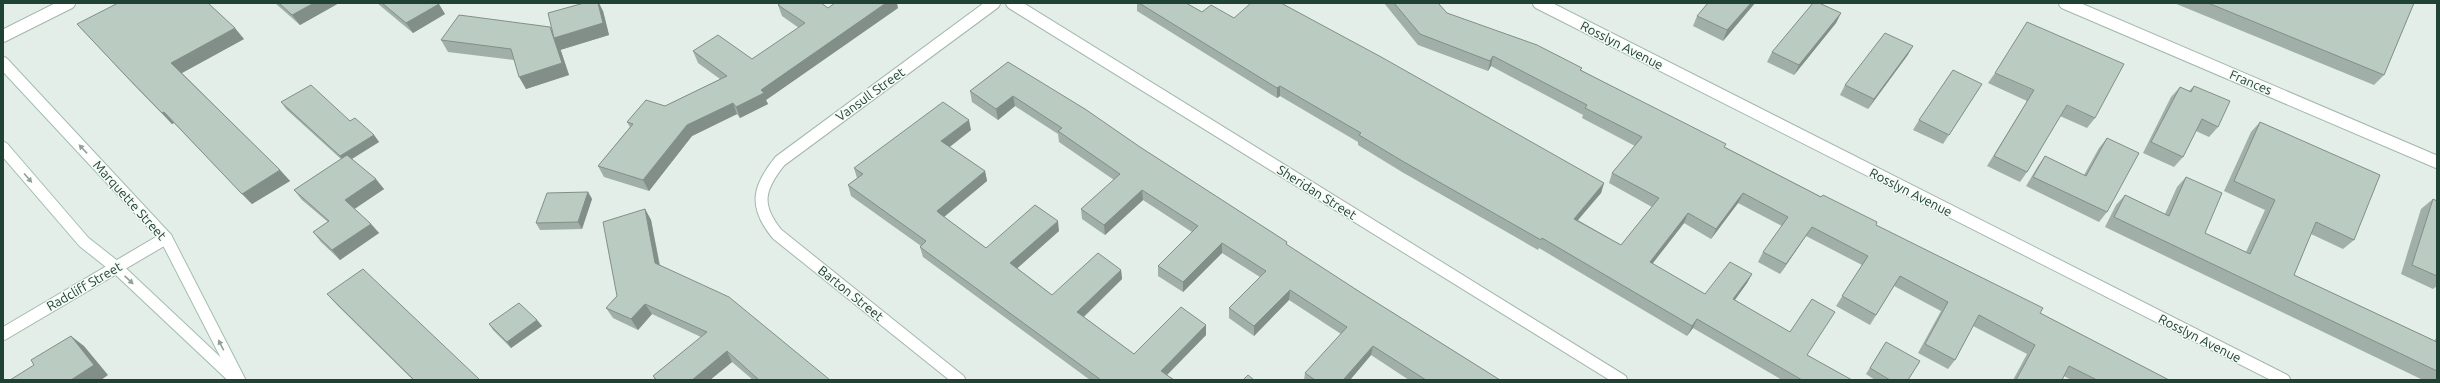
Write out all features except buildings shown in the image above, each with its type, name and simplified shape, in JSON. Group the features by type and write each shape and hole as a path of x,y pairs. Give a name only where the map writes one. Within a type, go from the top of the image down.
{"street":[{"path":"3,36 69,3"},
{"name":"Vansull Street","path":"759,196 766,177 780,161 994,3"},
{"name":"Sheridan Street","path":"1012,3 1621,380"},
{"name":"Rosslyn Avenue","path":"1539,3 2284,380"},
{"name":"Frances","path":"2065,3 2437,162"},
{"name":"Marquette Street","path":"3,63 166,238 238,380"},
{"name":"Marquette Street","path":"3,148 84,242 117,268 238,380"},
{"name":"Barton Street","path":"759,196 768,224 777,234 959,380"},
{"name":"Radcliff Street","path":"3,334 67,294 117,268 166,238"}]}
